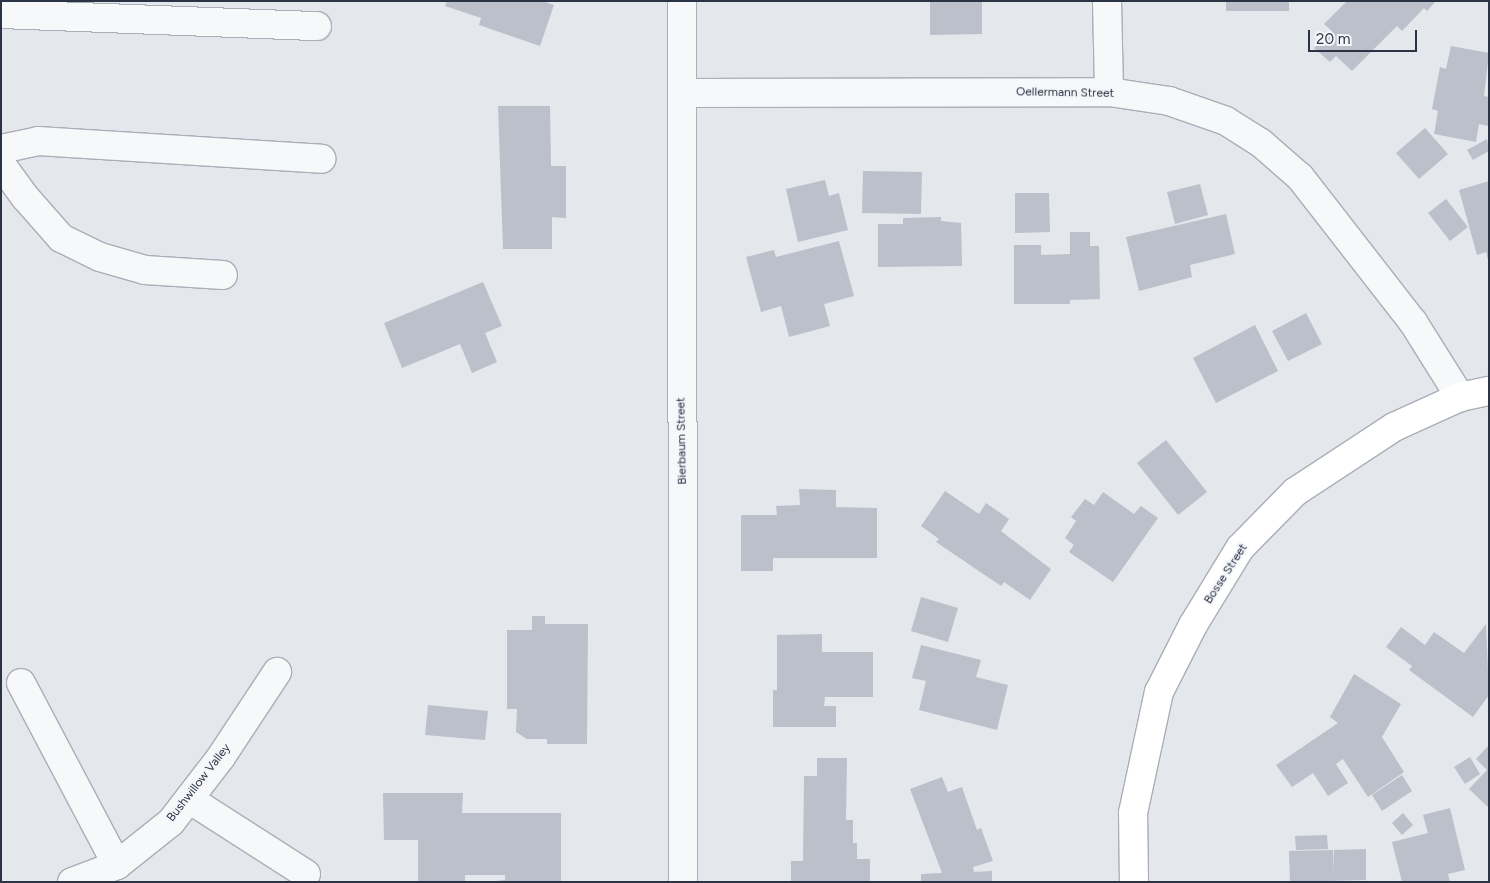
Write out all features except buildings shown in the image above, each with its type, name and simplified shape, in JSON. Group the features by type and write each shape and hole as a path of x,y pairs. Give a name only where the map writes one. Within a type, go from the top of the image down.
{"street":[{"name":"Bierbaum Street","path":"682,1 683,93 680,232 683,882"},
{"path":"1107,1 1109,92"},
{"path":"1,14 317,26"},
{"name":"Oellermann Street","path":"683,93 1109,92 1169,101 1226,121 1261,143 1300,177 1413,322 1460,397"},
{"path":"1,149 38,141 321,159"},
{"path":"1,164 25,197 62,238 100,257 144,270 222,275"},
{"name":"Bosse Street","path":"1134,882 1133,814 1159,692 1193,625 1240,548 1295,492 1394,427 1460,397 1489,390"},
{"name":"Bushwillow Valley","path":"72,882 110,872 171,822 221,757 277,672"},
{"path":"21,683 110,872"},
{"path":"189,799 306,874"}]}
